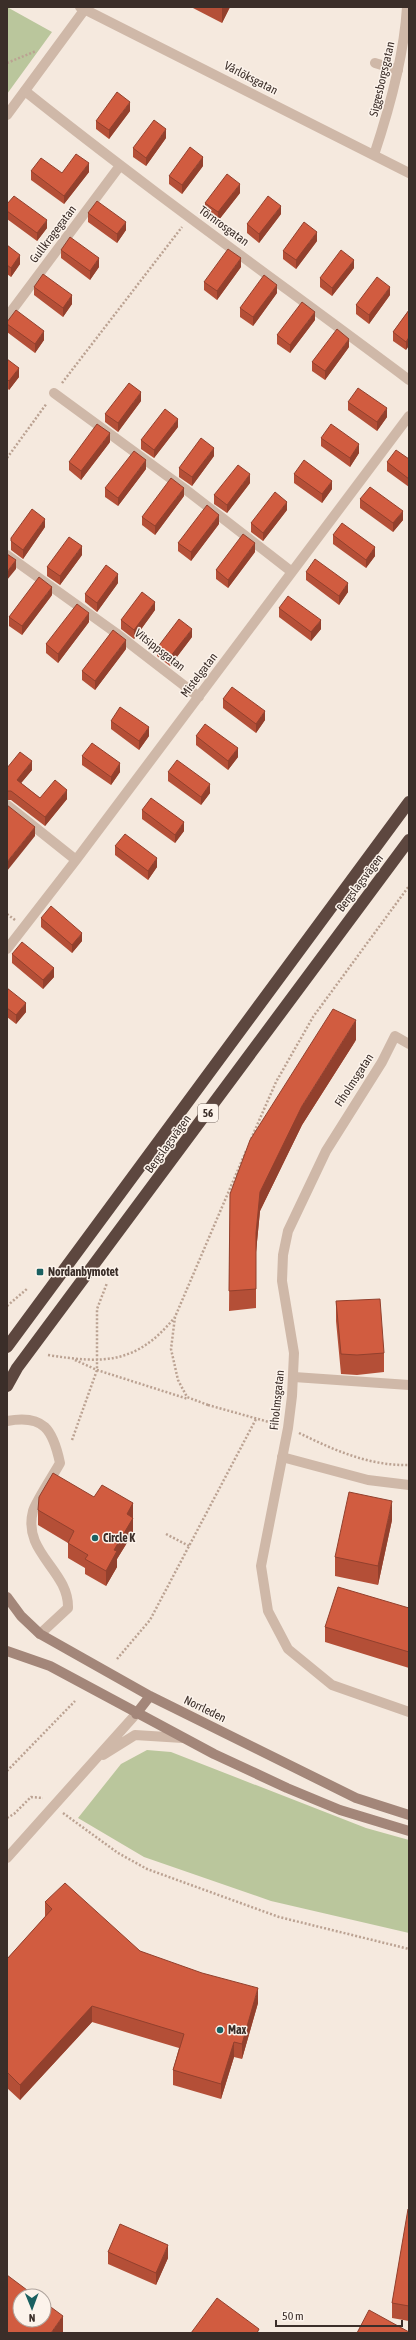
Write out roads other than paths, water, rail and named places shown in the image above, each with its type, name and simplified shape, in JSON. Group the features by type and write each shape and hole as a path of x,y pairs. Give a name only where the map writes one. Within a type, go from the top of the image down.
{"highway":[{"name":"Bergslagsvägen","path":"7,1347 409,802"},
{"name":"Bergslagsvägen","path":"7,1386 17,1368 409,840"}],"main road":[{"name":"Norrleden","path":"7,1597 20,1616 40,1634 150,1696 356,1798 409,1815"},
{"path":"7,1651 50,1666 136,1714 286,1788 340,1810 409,1831"},
{"path":"136,1714 150,1696"}],"street":[{"name":"Siggesborgsgatan","path":"374,155 398,70 404,40 408,7"},
{"path":"7,115 61,42 82,8"},
{"name":"Vårlöksgatan","path":"82,8 409,173"},
{"path":"375,63 398,70"},
{"name":"Törnrosgatan","path":"25,91 120,167 409,380"},
{"name":"Gullkragegatan","path":"7,317 120,167"},
{"path":"54,393 185,489 292,572"},
{"name":"Mistelgatan","path":"7,948 76,860 409,416"},
{"name":"Vitsippsgatan","path":"7,555 116,633 199,697"},
{"path":"7,805 76,860"},
{"name":"Fiholmsgatan","path":"409,1044 395,1036 382,1062 326,1151 288,1231 283,1255 282,1281 294,1353 294,1377 288,1428 261,1566 268,1611 288,1649 332,1685 409,1712"},
{"path":"294,1377 409,1385"},
{"path":"7,1421 28,1419 46,1425 56,1442 60,1463 34,1509 30,1526 36,1547 62,1583 69,1599 68,1608 40,1634"},
{"path":"282,1457 368,1480 409,1485"},
{"path":"7,1858 136,1714"},
{"path":"93,1762 135,1736 183,1738"}],"place":[{"name":"Nordanbymotet","path":"40,1272"},
{"name":"Circle K","path":"95,1538"},
{"name":"Max","path":"220,2030"}]}
